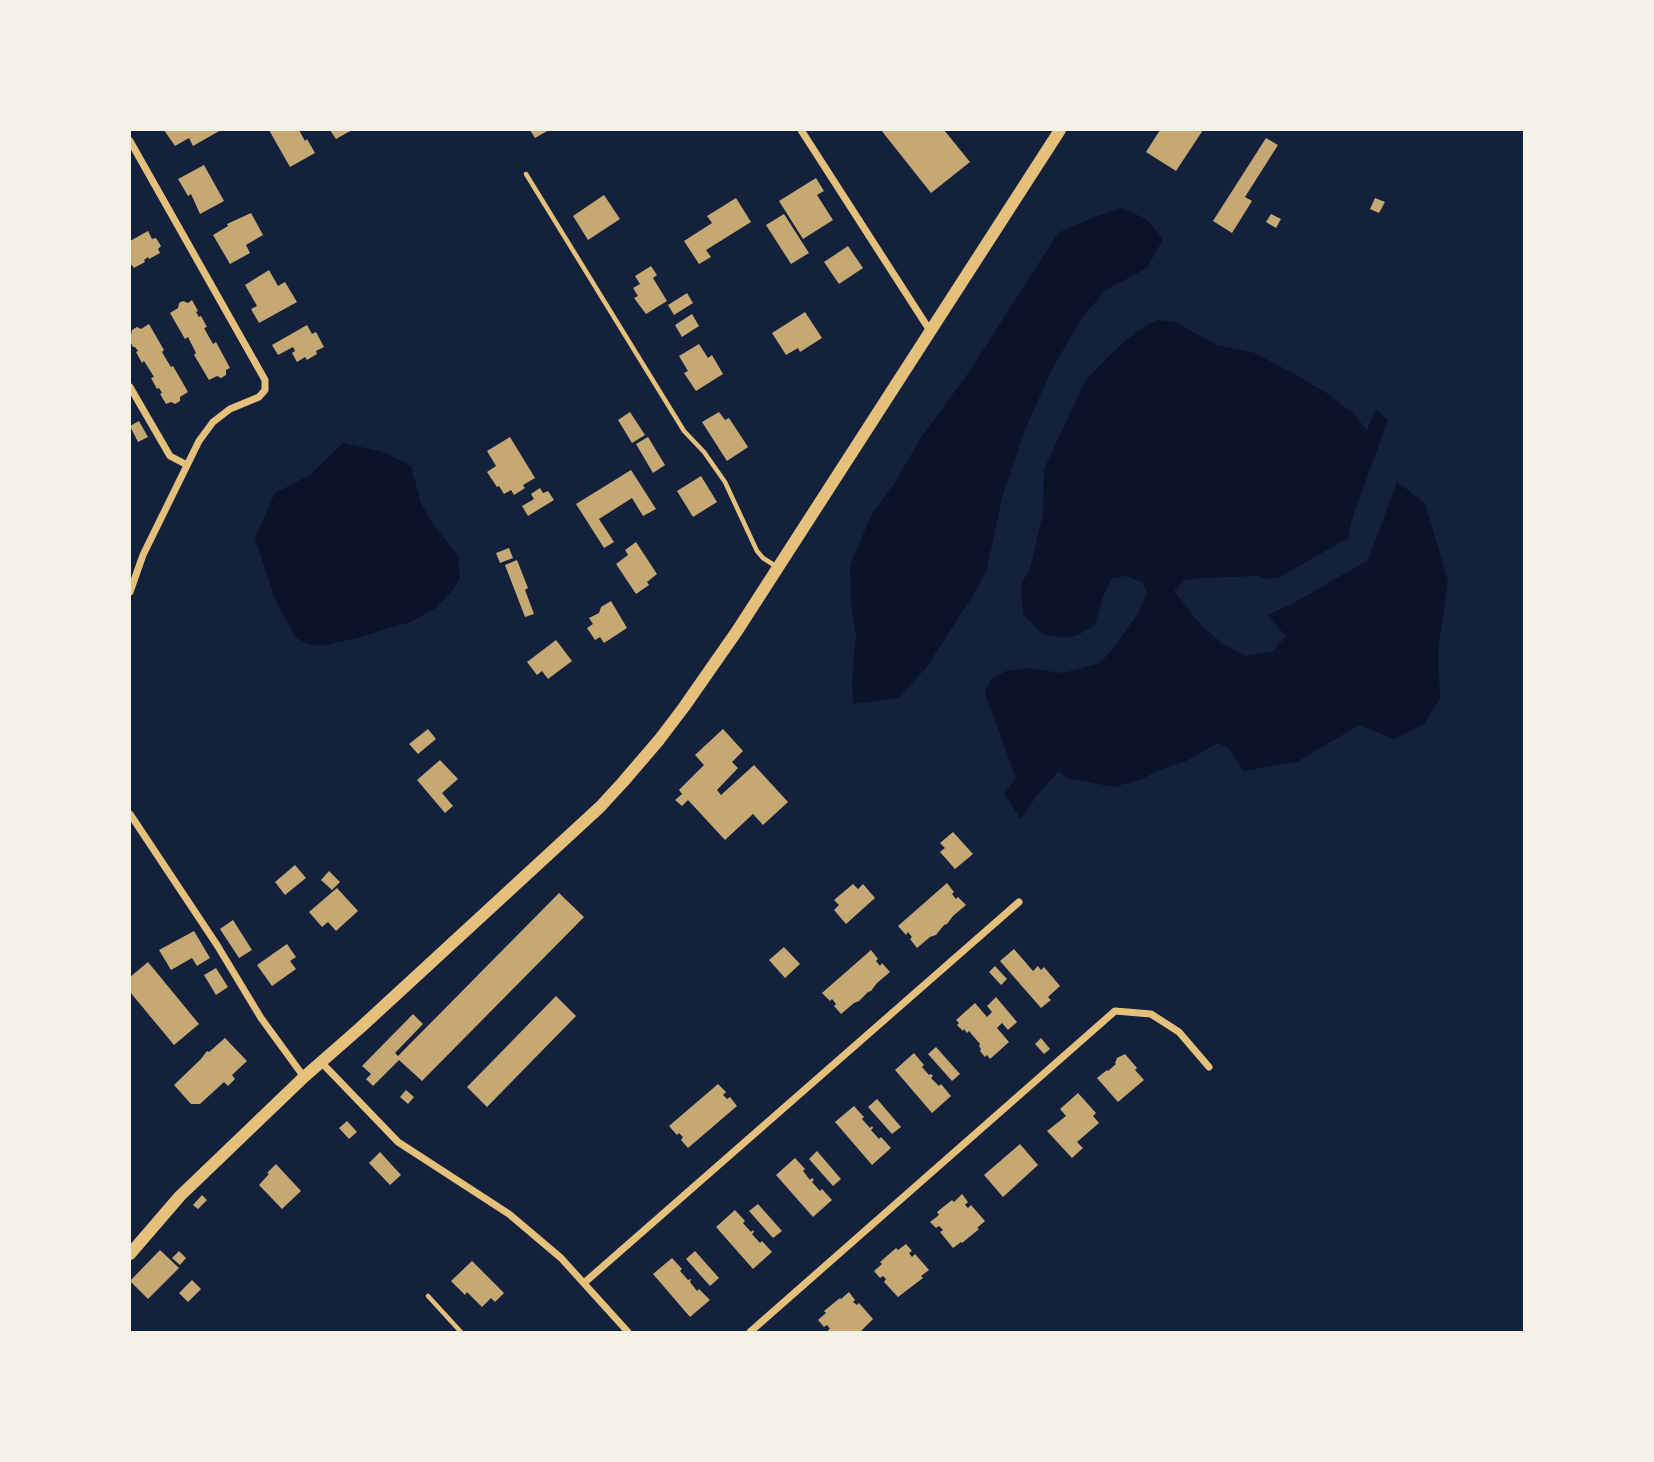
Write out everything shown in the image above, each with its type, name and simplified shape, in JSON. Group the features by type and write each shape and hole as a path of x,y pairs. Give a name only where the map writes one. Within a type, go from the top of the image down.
{"main road":[{"path":"130,1254 180,1196 303,1077 529,873 623,782 684,707 737,631 1060,130"}],"street":[{"path":"801,130 927,327 932,330"},
{"path":"130,141 265,380 265,390 260,397 230,410 213,422 199,441 132,572 130,592"},
{"path":"130,387 170,456 187,465"},
{"path":"130,814 217,945 261,1018 303,1077"},
{"path":"584,1283 1019,902"},
{"path":"750,1332 1115,1011 1151,1014 1179,1032 1209,1067"},
{"path":"320,1062 398,1142 509,1214 561,1258 628,1332"}],"lane":[{"path":"526,174 684,431 704,452 725,482 757,551 778,567"},
{"path":"428,1296 461,1332"}],"water":[{"path":"1122,208 1146,219 1163,239 1147,268 1106,290 1083,316 1051,371 1025,430 1002,498 987,569 974,594 926,668 898,698 853,704 856,635 851,606 850,565 871,516 922,436 969,372 1058,233"},
{"path":"1157,320 1176,322 1216,345 1255,353 1328,394 1353,413 1367,430 1376,409 1388,420 1353,516 1348,538 1280,577 1200,578 1185,580 1174,591 1201,625 1223,644 1245,656 1273,651 1286,636 1267,615 1292,604 1368,560 1397,482 1425,503 1448,581 1438,652 1440,699 1424,724 1394,739 1359,725 1297,762 1244,771 1228,748 1218,743 1186,761 1114,787 1071,779 1058,772 1038,794 1021,819 1004,794 1016,778 985,693 991,679 1006,671 1025,668 1063,673 1100,663 1139,612 1147,593 1142,582 1125,576 1112,578 1095,625 1078,635 1063,638 1042,634 1023,614 1021,585 1030,568 1043,513 1044,469 1085,381 1137,331"},
{"path":"343,443 383,452 411,466 421,503 433,524 458,556 460,579 434,609 411,622 321,646 296,638 274,597 255,538 275,493 310,475"}],"building":[{"path":"164,130 221,130 193,146 189,138 175,146"},
{"path":"269,130 299,130 315,153 290,167"},
{"path":"330,130 352,130 336,139"},
{"path":"530,130 549,130 535,138"},
{"path":"881,130 944,130 970,162 931,193"},
{"path":"1160,130 1203,130 1176,171 1146,152"},
{"path":"1266,138 1278,145 1245,197 1252,201 1232,233 1213,221"},
{"path":"204,165 224,201 200,214 191,194 188,196 178,179"},
{"path":"816,178 824,191 817,195 833,220 803,239 779,201"},
{"path":"604,195 620,219 588,240 573,216"},
{"path":"736,198 751,222 706,250 711,257 699,264 684,241 712,223 707,216"},
{"path":"1375,198 1385,202 1379,213 1370,209"},
{"path":"251,213 263,235 246,245 250,253 230,264 213,235 228,226 227,224"},
{"path":"784,214 809,253 791,264 766,225"},
{"path":"1271,214 1281,219 1276,228 1266,222"},
{"path":"148,231 152,239 156,238 161,246 158,249 160,253 149,259 148,257 134,268 130,266 130,241"},
{"path":"848,246 863,268 839,284 824,262"},
{"path":"651,266 657,275 653,278 667,301 646,314 634,298 638,296 633,288 640,284 635,276"},
{"path":"269,270 278,286 285,282 297,302 259,323 251,309 257,306 245,285"},
{"path":"687,293 693,303 674,315 668,305"},
{"path":"192,300 198,311 196,312 207,327 204,328 213,344 216,342 230,368 221,378 217,376 209,380 194,355 196,353 188,337 185,339 170,313 178,308 179,303"},
{"path":"805,312 822,338 800,352 798,348 786,355 772,333"},
{"path":"692,314 699,326 682,337 675,325"},
{"path":"149,324 164,350 162,352 166,359 188,392 175,404 166,404 151,378 154,377 144,361 142,363 136,352 138,351 130,341 132,330"},
{"path":"307,325 312,334 316,332 324,347 307,360 305,357 297,362 292,353 295,351 293,347 278,355 272,345"},
{"path":"699,344 708,358 712,355 723,374 696,391 684,373 688,371 679,356"},
{"path":"630,412 645,435 632,443 618,420"},
{"path":"719,412 725,420 729,418 748,447 727,461 702,422"},
{"path":"139,421 148,437 138,442 130,426"},
{"path":"510,437 535,478 523,485 525,488 514,495 511,490 504,494 487,472 496,466 487,451"},
{"path":"648,437 665,465 653,473 636,444"},
{"path":"631,470 656,509 643,516 632,498 599,519 614,542 604,548 576,504"},
{"path":"701,476 717,502 693,517 677,491"},
{"path":"540,488 543,493 548,491 554,500 528,516 522,506 534,499 531,494"},
{"path":"636,542 657,574 647,582 649,585 636,594 616,564 628,555 625,550"},
{"path":"509,548 513,558 500,563 496,553"},
{"path":"517,560 534,614 525,617 505,565"},
{"path":"611,601 627,628 604,643 600,637 595,640 587,628 593,624 589,618 599,613 601,607"},
{"path":"556,640 572,661 548,679 542,671 537,675 527,662"},
{"path":"428,729 436,739 418,754 409,744"},
{"path":"723,729 743,751 732,762 738,768 717,790 721,795 754,765 788,802 763,825 753,814 725,840 688,800 682,806 675,800 682,794 679,790 704,765 695,755"},
{"path":"440,760 458,779 442,793 453,806 445,813 417,780"},
{"path":"953,832 973,854 955,869 940,852 945,848 940,843"},
{"path":"295,865 306,878 285,895 275,882"},
{"path":"329,871 340,882 332,890 321,880"},
{"path":"947,883 956,899 958,897 966,905 936,935 917,948 908,932 906,935 898,926"},
{"path":"853,884 858,889 863,884 875,898 846,924 834,910 839,905 834,900"},
{"path":"337,888 358,911 336,931 328,922 322,927 309,912"},
{"path":"559,893 584,917 422,1081 399,1060 373,1086 366,1079 371,1074 362,1066 413,1014 423,1024 395,1053 398,1056"},
{"path":"233,920 252,950 239,958 220,929"},
{"path":"194,931 210,958 197,966 192,958 171,970 159,950"},
{"path":"287,944 296,957 290,961 296,969 272,986 257,965"},
{"path":"784,947 800,964 785,978 769,960"},
{"path":"1014,949 1033,971 1038,966 1041,970 1044,967 1060,986 1048,997 1051,1000 1041,1008 1000,961"},
{"path":"871,950 880,966 882,963 890,972 841,1014 832,999 830,1001 822,993"},
{"path":"148,962 199,1024 174,1045 130,992 130,977"},
{"path":"995,966 1007,979 1001,985 989,972"},
{"path":"216,968 228,987 216,995 204,975"},
{"path":"556,996 576,1016 487,1107 467,1087"},
{"path":"996,997 1017,1022 1008,1030 1002,1023 997,1028 1009,1042 990,1059 980,1051 980,1044 969,1031 963,1031 956,1020 975,1003 987,1017 992,1012 987,1006"},
{"path":"225,1038 247,1061 232,1075 235,1079 228,1086 224,1082 200,1104 191,1104 174,1085 207,1051"},
{"path":"1041,1038 1050,1049 1044,1054 1035,1044"},
{"path":"936,1047 960,1074 952,1081 928,1054"},
{"path":"914,1053 924,1065 922,1067 933,1076 931,1078 939,1086 941,1084 951,1096 932,1113 895,1070"},
{"path":"1125,1054 1144,1080 1118,1102 1097,1078 1116,1064 1117,1058"},
{"path":"718,1084 726,1092 723,1095 727,1099 730,1097 737,1106 688,1148 681,1140 683,1137 679,1133 677,1135 669,1126"},
{"path":"406,1090 414,1097 408,1104 400,1097"},
{"path":"1078,1093 1096,1113 1093,1116 1099,1123 1077,1142 1083,1148 1072,1158 1047,1131 1066,1116 1060,1109"},
{"path":"877,1099 901,1127 892,1134 868,1107"},
{"path":"854,1106 870,1128 872,1126 871,1130 891,1148 872,1165 835,1122"},
{"path":"347,1121 357,1132 349,1139 339,1128"},
{"path":"1020,1144 1038,1165 1003,1197 984,1175"},
{"path":"817,1151 841,1179 833,1186 809,1159"},
{"path":"380,1152 401,1175 390,1185 369,1163"},
{"path":"795,1158 810,1180 812,1178 820,1191 822,1189 832,1200 813,1217 776,1175"},
{"path":"276,1164 301,1191 282,1209 259,1185"},
{"path":"962,1194 968,1202 965,1205 968,1208 971,1205 985,1221 977,1228 979,1229 953,1248 940,1232 943,1230 930,1222 939,1215 937,1212"},
{"path":"202,1195 207,1200 198,1209 193,1205"},
{"path":"758,1204 782,1231 773,1238 749,1211"},
{"path":"735,1210 751,1232 753,1230 752,1234 772,1252 753,1269 716,1227"},
{"path":"906,1244 912,1251 909,1253 912,1257 915,1254 929,1270 898,1297 884,1282 886,1279 883,1276 880,1278 874,1271 896,1248 898,1250"},
{"path":"160,1250 179,1268 148,1299 130,1281"},
{"path":"179,1251 186,1258 180,1265 172,1258"},
{"path":"695,1251 719,1278 710,1286 686,1259"},
{"path":"672,1258 688,1280 691,1279 690,1282 697,1291 699,1289 710,1300 690,1317 653,1274"},
{"path":"472,1261 504,1293 495,1302 491,1298 482,1307 451,1281"},
{"path":"192,1280 201,1289 188,1302 179,1293"},
{"path":"849,1292 855,1300 853,1302 857,1305 859,1303 873,1319 860,1332 829,1332 827,1325 824,1327 818,1320 826,1313 824,1311"}]}
